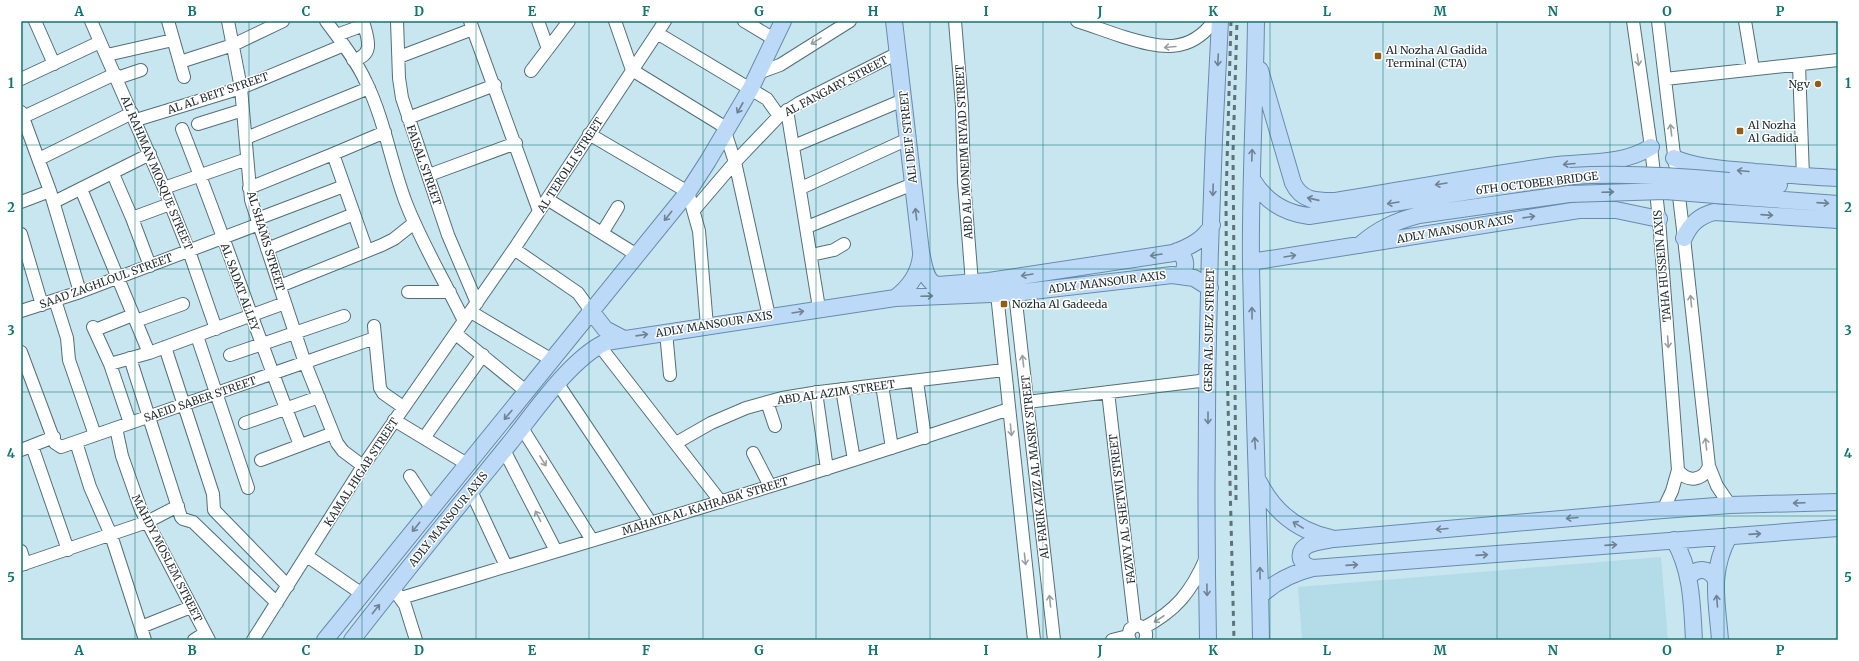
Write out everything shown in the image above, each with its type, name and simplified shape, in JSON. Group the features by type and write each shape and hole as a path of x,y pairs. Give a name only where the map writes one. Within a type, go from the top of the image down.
{"main road":[{"name":"ADLY MANSOUR AXIS","path":"325,640 688,192 751,88 783,21"},
{"name":"ALI DEIF STREET","path":"894,21 921,252"},
{"name":"GESR AL SUEZ STREET","path":"1208,640 1208,380 1220,21"},
{"path":"1256,21 1251,262 1254,425 1258,478 1261,640"},
{"path":"1256,55 1293,183 1296,190 1308,199 1315,201 1337,206 1551,166 1608,161 1630,157 1651,147"},
{"path":"1674,158 1693,164 1714,168 1803,177 1838,178"},
{"path":"1608,161 1620,170 1626,181 1626,194 1624,200 1616,210"},
{"path":"1714,168 1707,178 1705,190 1707,202 1714,212"},
{"name":"6TH OCTOBER BRIDGE","path":"1252,179 1262,194 1284,210 1309,216 1337,206 1570,176 1601,174 1665,176 1729,188 1838,204"},
{"name":"6TH OCTOBER BRIDGE","path":"1359,246 1385,226 1401,219 1419,215 1569,194 1729,188 1838,189"},
{"name":"ADLY MANSOUR AXIS","path":"1251,262 1574,211 1616,210 1659,219"},
{"path":"1684,238 1693,223 1703,216 1714,212 1838,220"},
{"name":"ADLY MANSOUR AXIS","path":"921,252 928,277 932,284 938,285 972,282 1177,251 1200,239 1207,233 1212,225"},
{"path":"1177,251 1184,258 1185,262 1185,267 1181,275"},
{"path":"895,298 903,292 914,278 919,266 921,252"},
{"name":"ADLY MANSOUR AXIS","path":"352,640 396,593 471,491 558,384 581,359 599,345 622,338 895,298 1015,293 1181,275 1194,278 1210,288"},
{"path":"591,311 605,329 622,338"},
{"path":"565,343 574,344 577,346 580,350 581,359"},
{"path":"1258,478 1270,500 1288,519 1310,532 1334,539"},
{"path":"1313,568 1302,562 1301,552 1303,548 1311,544 1334,539 1730,505 1838,502"},
{"path":"1260,596 1284,578 1313,568 1838,528"},
{"path":"1720,640 1715,578 1721,553 1729,536"},
{"path":"1674,540 1689,577 1694,640"},
{"path":"1689,577 1694,571 1702,569 1710,572 1715,578"}],"street":[{"path":"35,21 54,64"},
{"name":"AL RAHMAN MOSQUE STREET","path":"91,21 134,116 164,188 189,251 216,329"},
{"path":"168,21 184,77"},
{"name":"AL SHAMS STREET","path":"228,21 241,88 249,188 258,221 305,363 337,443 343,451 363,466"},
{"path":"180,62 232,45 283,21"},
{"path":"326,21 353,60 369,88 385,132 398,178 414,223 450,292 471,311 552,360"},
{"name":"FAISAL STREET","path":"397,21 402,98 429,175 471,311"},
{"path":"538,21 548,49"},
{"path":"531,71 569,21"},
{"path":"615,21 632,70 726,131 735,162 769,316"},
{"name":"AL TEROLLI STREET","path":"471,311 547,200 665,21"},
{"path":"744,21 774,39"},
{"path":"758,73 780,65 834,26 850,21"},
{"name":"ABD AL MONEIM RIYAD STREET","path":"955,21 962,106 964,182 972,282"},
{"path":"1077,21 1151,46 1169,47 1187,43 1195,39 1203,34 1214,21"},
{"name":"TAHA HUSSEIN AXIS","path":"1633,21 1651,147 1659,219 1678,470 1672,491 1663,510"},
{"path":"1658,21 1684,238 1708,466 1717,486 1730,505"},
{"path":"1746,21 1753,69"},
{"path":"353,60 359,59 368,50 369,44 363,23"},
{"name":"AL AL BEIT STREET","path":"39,159 134,116 241,88 340,40 363,23"},
{"path":"399,57 472,25 539,211"},
{"path":"657,33 751,88 783,113 794,146 819,308"},
{"path":"106,55 174,40"},
{"path":"21,80 100,42"},
{"name":"AL FANGARY STREET","path":"694,210 735,162 783,113 898,53"},
{"path":"1664,79 1838,60"},
{"path":"1799,65 1803,177"},
{"path":"80,292 52,197 22,116 116,76 141,70"},
{"path":"408,118 495,86"},
{"path":"246,138 369,88"},
{"path":"794,146 903,100"},
{"path":"198,124 243,110"},
{"name":"AL SADAT ALLEY","path":"182,128 200,174 250,316 300,445"},
{"path":"249,188 385,132"},
{"path":"590,134 688,192 701,240 707,326"},
{"path":"801,188 908,139"},
{"path":"429,175 516,144"},
{"path":"21,202 52,197 82,189 150,154"},
{"path":"333,154 367,251"},
{"path":"164,188 200,174 247,159"},
{"path":"113,174 132,218 150,266"},
{"path":"807,226 913,184"},
{"name":"SAAD ZAGHLOUL STREET","path":"21,312 80,292 223,238 258,221 344,186"},
{"path":"82,189 149,353"},
{"path":"547,200 637,255"},
{"path":"132,218 170,204"},
{"path":"602,233 618,207"},
{"path":"267,248 354,214"},
{"path":"280,286 367,251 394,238 414,223"},
{"path":"21,234 42,305"},
{"path":"811,255 834,250 844,244"},
{"path":"514,249 578,293 591,311"},
{"path":"408,292 450,292"},
{"name":"AL FARIK AZIZ AL MASRY STREET","path":"1015,293 1054,640"},
{"name":"AL FARIK AZIZ AL MASRY STREET","path":"997,294 1034,640"},
{"path":"55,300 68,338 69,360 95,435"},
{"path":"110,364 149,353 285,303"},
{"path":"130,423 110,364 94,328 183,304"},
{"name":"KAMAL HIGAB STREET","path":"253,640 363,466 471,311"},
{"path":"230,355 344,316"},
{"path":"1001,332 1005,327 1011,325 1019,329"},
{"path":"374,326 380,388 383,393 403,407"},
{"path":"666,332 670,375"},
{"path":"456,334 527,392"},
{"path":"197,336 248,488"},
{"name":"SAEID SABER STREET","path":"54,437 57,445 61,447 375,338"},
{"path":"599,345 721,502"},
{"path":"165,347 213,494 213,505 215,512 288,586"},
{"path":"21,352 54,437 26,448 68,550"},
{"path":"424,438 483,355"},
{"path":"130,358 183,519 193,522 277,603"},
{"name":"ABD AL AZIM STREET","path":"676,443 711,422 746,408 767,402 816,392 1004,370"},
{"path":"1027,402 1208,380"},
{"path":"917,381 925,438"},
{"path":"558,384 651,523"},
{"path":"882,385 892,448"},
{"path":"842,389 854,460"},
{"path":"816,392 827,468"},
{"name":"FAZWY AL SHETWI STREET","path":"1108,392 1139,635"},
{"path":"245,423 319,397"},
{"path":"767,402 775,426"},
{"name":"MAHATA AL KAHRABA' STREET","path":"396,593 506,566 651,523 925,438 1009,410"},
{"path":"394,420 467,464"},
{"name":"MAHDY MOSLEM STREET","path":"116,428 130,484 147,522 207,637"},
{"path":"522,428 592,540"},
{"path":"261,460 333,433"},
{"path":"76,442 90,487 111,535 146,640"},
{"path":"504,450 556,550"},
{"path":"753,453 770,486"},
{"path":"1678,470 1683,476 1695,479 1702,476 1708,466"},
{"path":"410,476 431,508"},
{"path":"471,491 506,566"},
{"path":"21,551 23,565 180,511"},
{"path":"1112,640 1139,635 1171,610 1183,599 1207,555"},
{"path":"307,556 362,594"},
{"path":"396,593 405,605 413,638"},
{"path":"141,627 191,607"},
{"path":"194,640 207,637"}],"shaded area":[{"path":"1661,557 1668,640 1302,640 1298,587"}],"railway":[{"path":"1231,21 1226,199 1227,363 1234,640"},
{"path":"1236,500 1233,153 1237,21"}],"place":[{"name":"Al Nozha Al Gadida Terminal (CTA)","path":"1378,56"},
{"name":"Ngv","path":"1818,84"},
{"name":"Al Nozha Al Gadida","path":"1740,131"},
{"name":"Nozha Al Gadeeda","path":"1004,304"}]}
